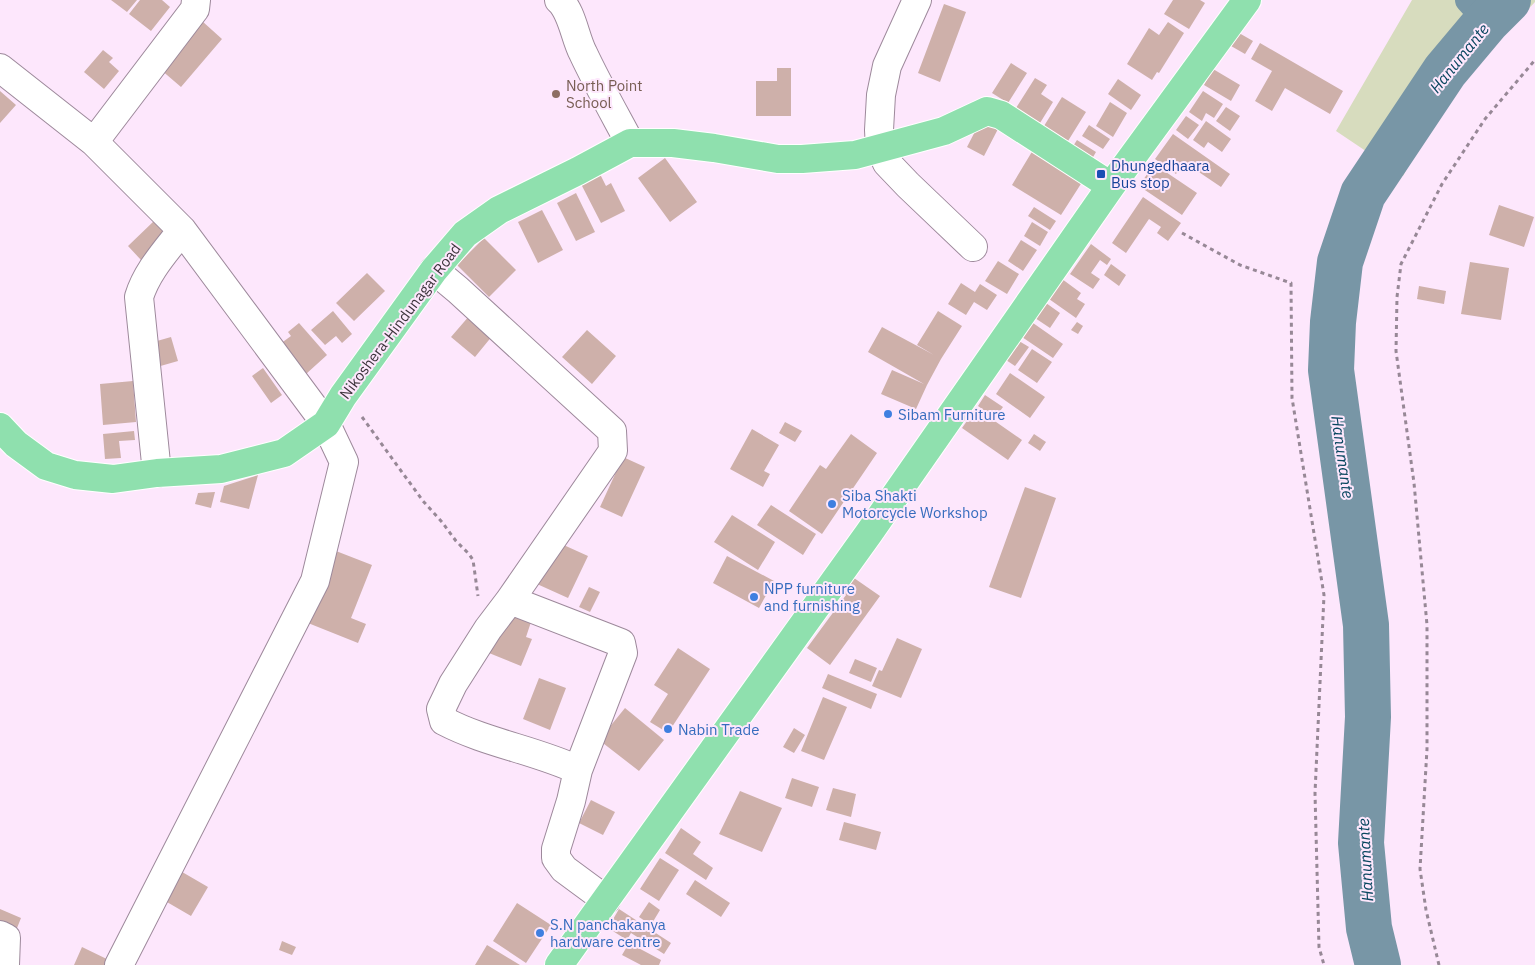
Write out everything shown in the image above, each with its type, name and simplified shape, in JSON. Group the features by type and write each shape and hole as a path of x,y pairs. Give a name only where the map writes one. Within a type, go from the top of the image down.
{"main road":[{"path":"559,965 869,533 1111,186 1247,0"},
{"name":"Nikoshera-Hindunagar Road","path":"0,428 16,444 46,466 75,475 113,479 157,472 221,470 284,453 326,424 343,396 434,270 465,234 499,210 578,172 630,143 673,143 778,159 854,155 944,131 987,111 994,112 1111,186"}],"street":[{"path":"94,142 195,8 196,0"},
{"path":"559,0 562,2 571,20 582,51 630,143"},
{"path":"917,0 886,66 881,95 880,148 887,163 973,247"},
{"path":"0,68 94,142 182,230 326,424 344,462 315,581 119,965"},
{"path":"157,472 139,297 144,282 151,270 182,230"},
{"path":"434,270 612,431 613,451 488,629 453,684 441,709 444,721 465,732 561,762 578,770"},
{"path":"510,600 621,643 623,653 578,770 571,802 556,849 556,858 564,869 606,900"},
{"path":"0,935 6,938 5,965"}],"path":[{"path":"1439,965 1426,910 1420,869 1427,749 1427,625 1414,483 1396,351 1397,297 1401,264 1442,184 1485,119 1535,60"},
{"path":"1182,233 1240,265 1291,283 1292,398 1324,595 1315,793 1319,947 1324,965"},
{"path":"343,396 355,405 372,433 422,501 473,560 479,602 488,629"}],"green space":[{"path":"1412,0 1535,0 1535,2 1508,31 1479,57 1434,116 1403,176 1336,131"}],"building":[{"path":"111,0 137,0 127,12"},
{"path":"140,0 162,0 170,7 151,31 129,14"},
{"path":"1173,0 1200,0 1205,3 1189,29 1164,14"},
{"path":"944,4 966,12 940,82 918,73"},
{"path":"202,21 222,39 181,87 160,69"},
{"path":"1168,22 1184,33 1159,73 1157,72 1152,80 1127,64 1149,28 1159,35"},
{"path":"1239,33 1253,41 1245,54 1231,46"},
{"path":"1260,43 1343,91 1330,114 1285,88 1272,111 1255,101 1272,71 1251,59"},
{"path":"103,50 113,58 109,62 119,71 104,89 84,72"},
{"path":"1011,63 1027,73 1008,103 992,93"},
{"path":"777,68 791,68 791,116 756,116 756,81 777,81"},
{"path":"1213,69 1240,85 1231,101 1204,85"},
{"path":"1035,78 1047,85 1041,94 1053,102 1040,123 1016,108"},
{"path":"1118,79 1141,95 1131,110 1108,94"},
{"path":"0,91 16,105 0,123"},
{"path":"1203,91 1223,104 1214,118 1206,113 1202,121 1189,112"},
{"path":"1062,97 1086,112 1068,141 1044,126"},
{"path":"1110,102 1127,113 1113,137 1096,126"},
{"path":"1226,107 1240,116 1230,131 1216,121"},
{"path":"1186,116 1199,125 1188,139 1176,130"},
{"path":"982,118 999,127 984,156 967,147"},
{"path":"1206,121 1231,139 1222,152 1208,142 1204,148 1193,140"},
{"path":"1089,125 1110,139 1103,149 1082,136"},
{"path":"1173,134 1230,174 1221,187 1184,162 1176,174 1155,159"},
{"path":"1077,140 1096,152 1089,164 1070,151"},
{"path":"1036,145 1086,176 1061,215 1012,185"},
{"path":"665,158 697,202 670,222 638,178"},
{"path":"1154,164 1197,193 1182,215 1139,186"},
{"path":"599,172 606,186 611,183 625,211 601,223 580,182"},
{"path":"576,193 595,232 576,241 557,203"},
{"path":"1143,197 1181,223 1168,241 1157,233 1161,227 1149,219 1126,253 1112,243"},
{"path":"1499,205 1534,217 1524,247 1489,235"},
{"path":"1034,207 1056,221 1050,230 1028,216"},
{"path":"542,210 563,250 538,263 518,222"},
{"path":"154,221 167,235 141,260 128,246"},
{"path":"1032,222 1048,232 1040,246 1024,236"},
{"path":"484,238 516,270 489,297 457,265"},
{"path":"1021,240 1037,250 1023,271 1008,261"},
{"path":"1091,244 1111,259 1107,265 1100,260 1091,273 1100,279 1093,289 1070,274"},
{"path":"998,261 1019,274 1007,294 985,281"},
{"path":"1470,262 1509,268 1501,320 1461,314"},
{"path":"1111,264 1126,275 1119,286 1104,275"},
{"path":"367,273 385,291 354,321 336,303"},
{"path":"1062,279 1081,293 1077,299 1085,304 1076,318 1049,299"},
{"path":"961,283 975,292 980,284 997,295 987,310 974,302 966,315 948,304"},
{"path":"1419,286 1446,291 1444,304 1417,299"},
{"path":"1046,303 1060,313 1050,328 1035,318"},
{"path":"333,311 352,334 342,343 336,336 325,345 311,330"},
{"path":"938,311 962,326 941,359 916,409 881,394 892,370 924,384 868,352 882,327 934,355 917,345"},
{"path":"470,315 493,335 475,357 451,337"},
{"path":"1077,322 1083,326 1078,334 1071,330"},
{"path":"299,323 327,355 306,374 280,344 291,336 288,332"},
{"path":"1033,323 1063,344 1053,358 1022,337"},
{"path":"587,330 616,356 592,384 562,357"},
{"path":"171,337 178,361 157,367 150,343"},
{"path":"1019,341 1029,347 1015,366 1006,360"},
{"path":"1032,349 1052,362 1037,383 1018,370"},
{"path":"263,368 282,395 271,403 252,376"},
{"path":"1010,373 1045,397 1030,418 996,394"},
{"path":"133,381 136,422 103,425 100,384"},
{"path":"985,395 1003,407 995,418 978,406"},
{"path":"976,408 1022,440 1008,460 962,428"},
{"path":"785,422 802,431 795,442 779,433"},
{"path":"752,429 779,445 764,471 770,474 763,487 730,469"},
{"path":"134,431 135,440 119,441 121,458 105,459 103,434"},
{"path":"851,434 877,453 822,534 789,511 820,465 826,469"},
{"path":"1034,434 1046,442 1040,451 1028,443"},
{"path":"623,457 645,467 622,517 600,507"},
{"path":"258,475 249,509 220,502 224,486"},
{"path":"1025,487 1056,498 1021,598 989,587"},
{"path":"215,492 211,508 195,504 198,493"},
{"path":"771,505 816,534 803,555 757,525"},
{"path":"732,515 775,542 758,570 714,542"},
{"path":"557,542 588,556 568,598 537,584"},
{"path":"336,551 372,565 351,618 366,624 358,643 308,623"},
{"path":"727,556 774,581 759,608 713,583"},
{"path":"854,578 880,596 830,665 807,648 846,595 843,593"},
{"path":"589,587 600,592 590,612 579,607"},
{"path":"506,612 531,622 526,637 532,639 521,666 489,653"},
{"path":"897,638 922,649 901,698 872,686 879,670 882,671"},
{"path":"678,648 710,669 668,733 650,722 668,694 654,685"},
{"path":"855,659 877,668 871,682 849,673"},
{"path":"828,674 877,694 871,709 822,688"},
{"path":"539,678 566,688 550,730 523,719"},
{"path":"823,697 847,707 824,760 801,751"},
{"path":"625,708 664,740 639,771 599,740"},
{"path":"794,728 805,735 794,753 783,747"},
{"path":"792,778 819,787 812,807 785,798"},
{"path":"833,788 856,794 851,817 826,810"},
{"path":"740,791 782,808 762,852 719,834"},
{"path":"591,800 615,812 603,835 579,823"},
{"path":"844,822 881,832 876,850 839,840"},
{"path":"681,828 701,842 693,854 713,868 706,880 665,853"},
{"path":"660,858 679,870 659,901 640,889"},
{"path":"177,869 208,887 191,916 160,898"},
{"path":"695,880 730,903 721,917 686,894"},
{"path":"649,902 660,910 651,925 639,917"},
{"path":"517,903 551,925 526,963 493,941"},
{"path":"0,909 21,918 15,933 0,927"},
{"path":"619,909 671,943 664,954 631,933 627,940 608,928"},
{"path":"282,941 296,947 292,955 279,950"},
{"path":"629,943 661,960 659,965 641,965 622,955"},
{"path":"487,945 520,965 475,965"},
{"path":"82,947 115,963 113,965 74,965"}],"waterway":[{"path":"1468,0 1487,21"},
{"name":"Hanumante","path":"1378,965 1369,928 1361,843 1368,717 1366,625 1331,370 1333,322 1340,262 1363,194 1445,71 1487,21 1508,0"}],"place":[{"name":"North Point School","path":"556,94"},
{"name":"Dhungedhaara Bus stop","path":"1101,174"},
{"name":"Sibam Furniture","path":"888,414"},
{"name":"Siba Shakti Motorcycle Workshop","path":"832,504"},
{"name":"NPP furniture and furnishing","path":"754,597"},
{"name":"Nabin Trade","path":"668,729"},
{"name":"S.N panchakanya hardware centre","path":"540,933"}]}
